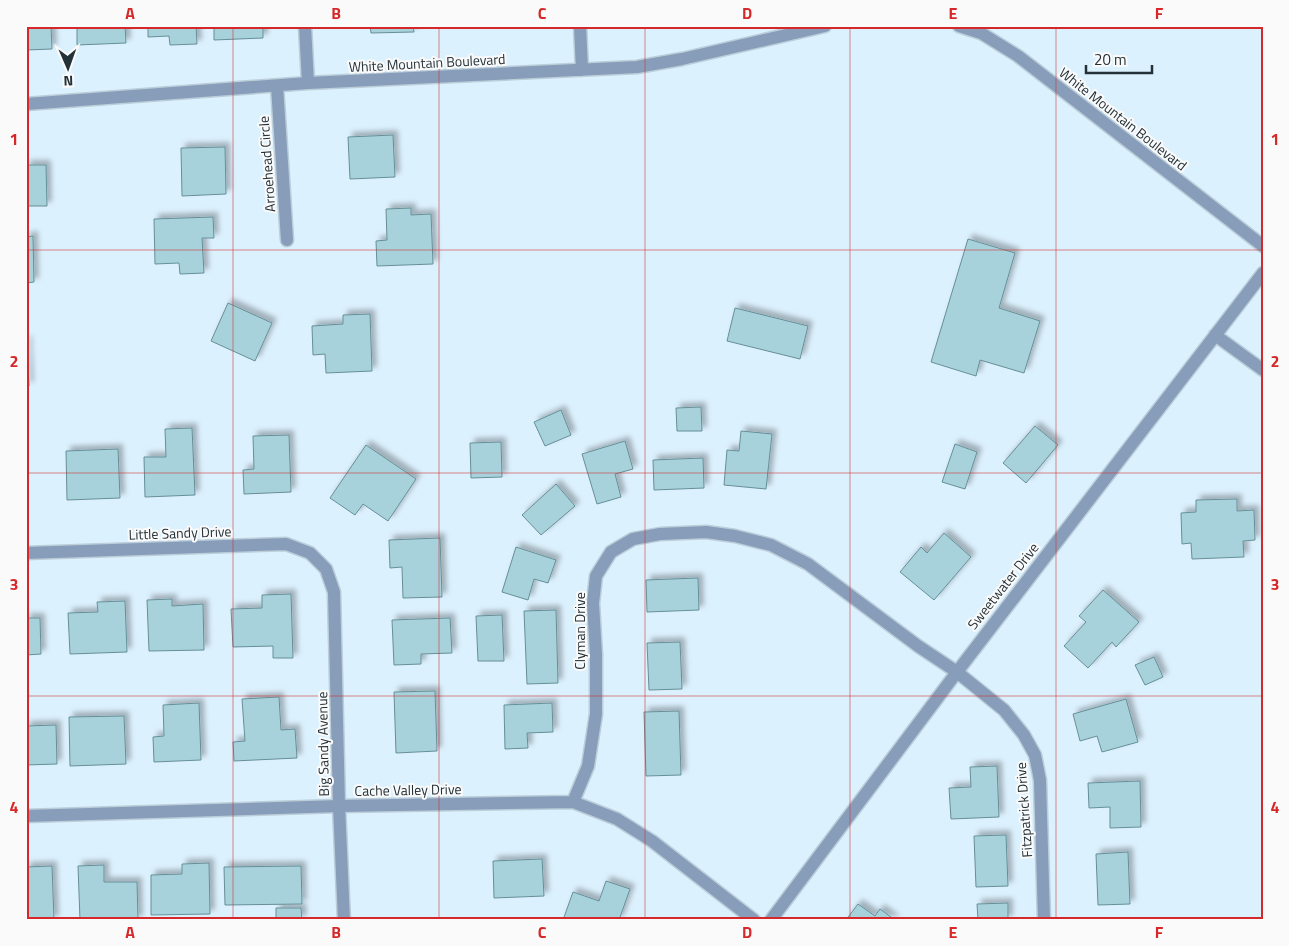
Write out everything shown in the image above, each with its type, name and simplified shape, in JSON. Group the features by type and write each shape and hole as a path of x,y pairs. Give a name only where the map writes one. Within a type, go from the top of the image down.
{"street":[{"path":"305,26 308,83"},
{"path":"580,26 582,70"},
{"name":"White Mountain Boulevard","path":"26,104 308,83 637,67 682,59 826,26"},
{"name":"White Mountain Boulevard","path":"959,26 981,33 1018,56 1263,246"},
{"name":"Arroehead Circle","path":"277,86 287,240"},
{"name":"Sweetwater Drive","path":"771,920 956,672 1263,273"},
{"path":"1215,335 1263,370"},
{"name":"Clyman Drive","path":"573,802 588,766 596,714 596,655 593,603 596,576 611,552 633,539 660,534 706,532 736,536 771,545 808,564 956,672"},
{"name":"Little Sandy Drive","path":"26,553 286,544 310,553 326,569"},
{"name":"Big Sandy Avenue","path":"326,569 334,592 339,806 344,920"},
{"name":"Fitzpatrick Drive","path":"956,672 1004,710 1024,735 1036,755 1040,780 1044,920"},
{"name":"Cache Valley Drive","path":"26,816 339,806 573,802 617,819 652,841 754,920"}],"building":[{"path":"26,26 51,26 52,49 26,50"},
{"path":"77,26 125,26 126,43 77,45"},
{"path":"148,26 196,26 197,44 170,45 169,36 148,37"},
{"path":"214,26 263,26 263,38 214,40"},
{"path":"370,26 413,26 414,32 371,33"},
{"path":"393,135 395,177 350,179 348,137"},
{"path":"225,147 226,194 182,196 181,148"},
{"path":"26,165 46,165 47,206 26,206"},
{"path":"411,208 411,215 431,214 433,264 377,266 376,241 387,240 386,209"},
{"path":"213,217 214,238 202,238 204,273 180,274 179,263 155,264 154,219"},
{"path":"33,236 34,282 26,283 26,237"},
{"path":"968,239 1015,253 999,308 1040,321 1024,373 980,360 976,376 931,362"},
{"path":"228,303 272,323 255,361 211,341"},
{"path":"735,308 808,326 800,359 727,341"},
{"path":"370,314 372,371 326,373 325,354 313,355 312,326 343,324 343,315"},
{"path":"27,340 29,386 26,386"},
{"path":"701,407 702,431 677,431 676,408"},
{"path":"561,410 571,435 545,446 534,422"},
{"path":"1035,426 1058,445 1026,483 1003,463"},
{"path":"192,428 195,495 145,497 144,457 166,457 165,429"},
{"path":"741,431 772,434 766,489 724,485 727,450 739,451"},
{"path":"289,435 291,492 244,494 243,470 254,469 253,436"},
{"path":"625,441 633,469 615,474 621,497 597,504 582,454"},
{"path":"501,442 502,477 471,478 470,443"},
{"path":"955,444 977,452 965,489 942,482"},
{"path":"366,445 416,479 388,521 363,504 355,515 330,498"},
{"path":"118,449 120,498 67,500 66,451"},
{"path":"703,458 704,488 654,490 653,460"},
{"path":"556,484 575,506 541,535 522,515"},
{"path":"1237,499 1237,511 1254,510 1255,540 1243,541 1244,557 1192,559 1191,543 1182,544 1181,513 1196,512 1196,500"},
{"path":"944,533 971,557 934,600 900,572 921,547 927,553"},
{"path":"440,538 442,597 403,598 402,567 390,568 389,540"},
{"path":"516,547 556,560 548,583 534,579 528,600 502,592"},
{"path":"698,578 699,610 647,612 646,580"},
{"path":"1103,590 1139,622 1116,647 1112,642 1088,668 1064,646 1086,622 1079,616"},
{"path":"291,594 293,658 273,658 273,646 233,647 231,609 262,608 262,595"},
{"path":"172,599 172,606 203,604 204,650 149,651 147,600"},
{"path":"125,601 127,652 70,654 68,613 98,612 97,602"},
{"path":"556,610 558,683 527,684 524,611"},
{"path":"502,615 504,661 478,661 476,616"},
{"path":"26,618 40,618 41,654 26,655"},
{"path":"450,618 452,653 421,654 421,664 394,665 392,620"},
{"path":"680,642 682,689 649,690 647,643"},
{"path":"1154,657 1163,677 1145,685 1135,665"},
{"path":"435,691 437,751 396,753 394,692"},
{"path":"279,697 281,730 295,729 297,758 234,761 233,742 245,741 242,699"},
{"path":"1126,699 1138,742 1102,752 1097,736 1080,741 1073,714"},
{"path":"199,703 201,760 154,762 153,737 164,736 163,705"},
{"path":"552,703 553,732 527,733 528,748 505,749 504,705"},
{"path":"679,711 681,775 646,776 644,712"},
{"path":"124,716 126,764 70,766 69,717"},
{"path":"56,725 57,764 26,765 26,726"},
{"path":"997,766 999,817 951,819 949,788 971,787 970,767"},
{"path":"1140,781 1141,827 1110,828 1110,807 1089,808 1088,783"},
{"path":"1006,835 1008,886 976,887 974,836"},
{"path":"1128,852 1130,904 1098,905 1096,854"},
{"path":"542,859 544,896 494,898 493,861"},
{"path":"209,863 210,914 151,915 151,875 182,874 182,864"},
{"path":"104,865 104,882 137,882 138,920 80,920 78,866"},
{"path":"52,866 54,920 26,920 26,867"},
{"path":"301,866 302,904 225,905 224,867"},
{"path":"606,881 630,889 619,920 563,920 573,892 599,901"},
{"path":"1008,903 1008,920 978,920 977,904"},
{"path":"858,904 875,916 880,909 895,920 846,920"},
{"path":"276,908 301,908 302,920 276,920"}]}
